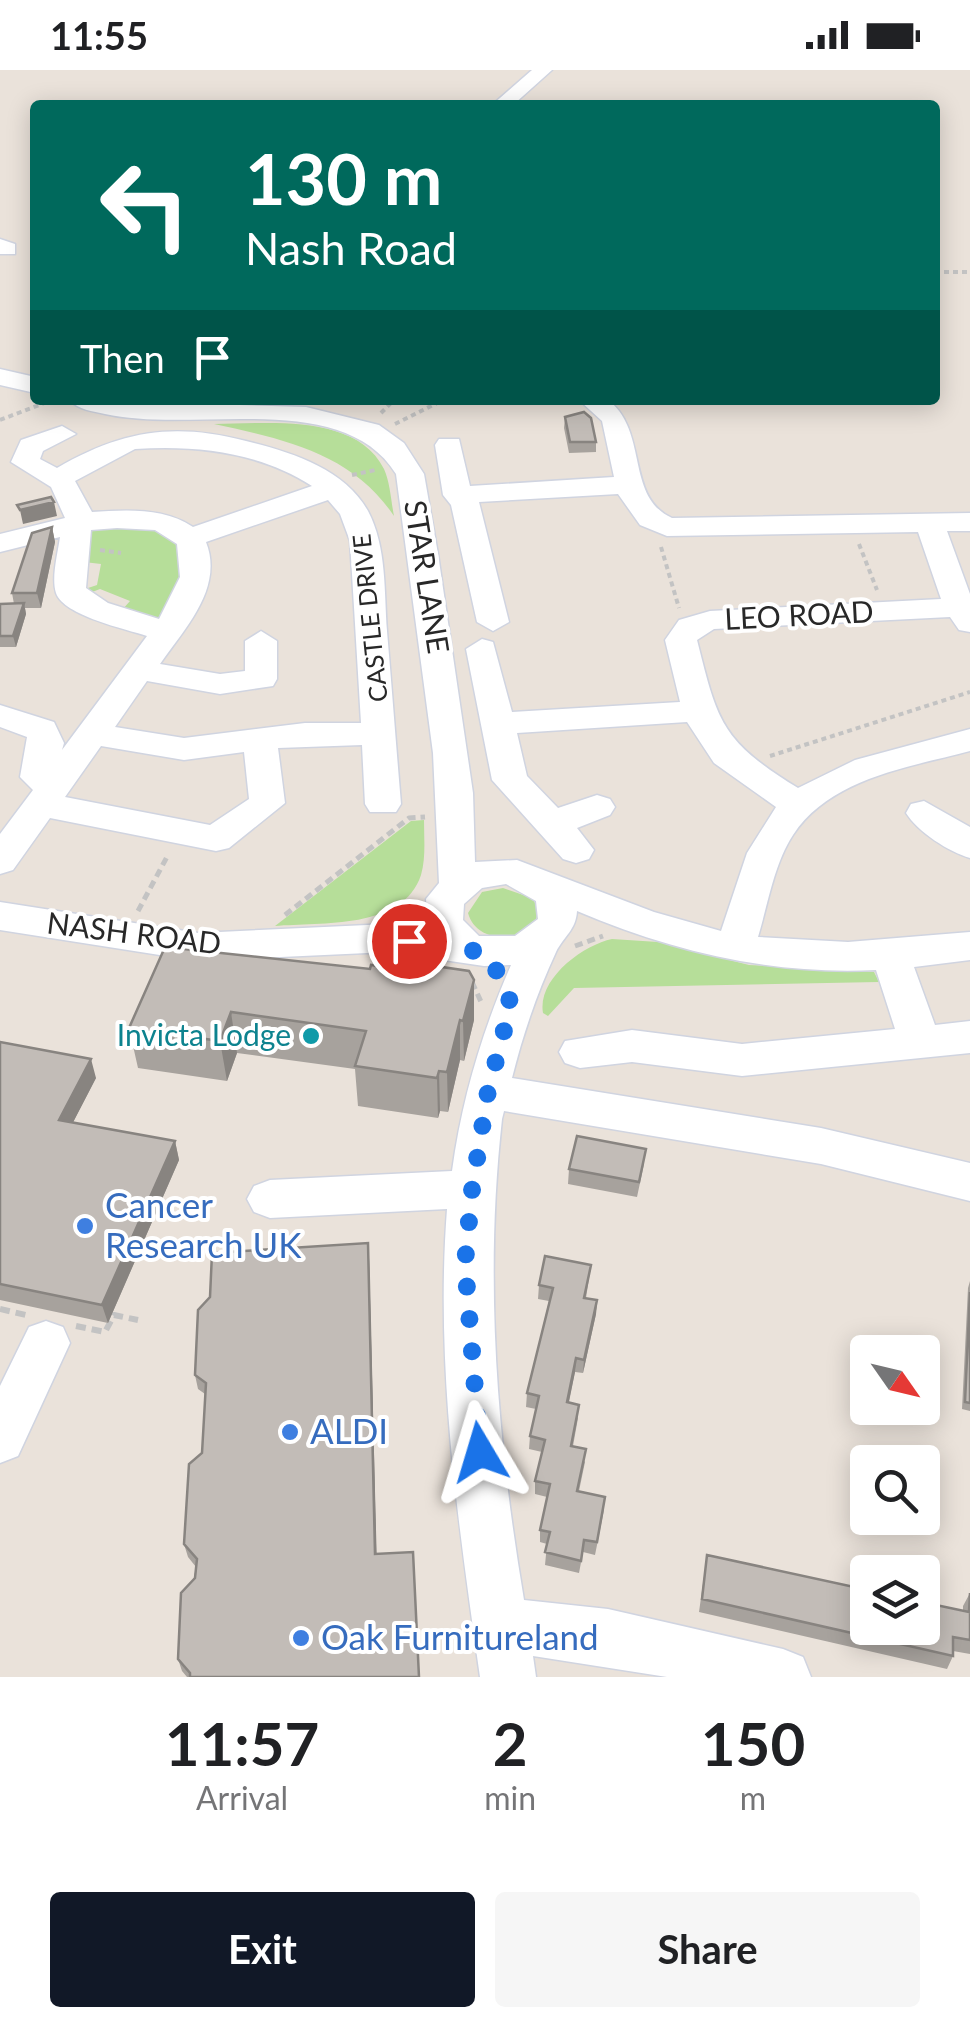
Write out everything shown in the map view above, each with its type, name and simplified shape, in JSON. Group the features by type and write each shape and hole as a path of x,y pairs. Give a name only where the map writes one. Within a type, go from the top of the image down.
{"street":[{"path":"508,100 542,70"},
{"path":"0,377 30,383"},
{"name":"STAR LANE","path":"110,405 158,414 298,414 361,407 394,448 410,474 443,808 452,844 450,896"},
{"path":"601,405 627,420 630,484 640,514 654,523 970,522"},
{"path":"62,434 31,446 25,462 59,481 80,517 71,592 97,610 167,632"},
{"name":"CASTLE DRIVE","path":"59,481 130,442 206,442 262,452 318,477 332,489 362,527 381,734 383,804"},
{"path":"449,445 456,495 466,502 488,636 496,724 510,780 564,837 597,807"},
{"path":"456,495 630,484"},
{"path":"191,538 332,489"},
{"path":"0,543 77,525 141,521 168,526 191,538 198,551 194,583 167,632 0,862"},
{"path":"929,522 965,615"},
{"name":"LEO ROAD","path":"799,804 739,768 709,740 680,640 690,627 710,620 886,611 965,615"},
{"path":"140,670 220,684 261,679 261,641"},
{"path":"496,724 698,711"},
{"path":"0,716 42,730 46,750 36,770 49,796"},
{"path":"94,734 184,748 381,734"},
{"path":"49,796 179,834 216,839 266,803 260,740"},
{"path":"734,949 769,850 780,826 799,804 828,786 878,766 970,740"},
{"name":"STAR LANE","path":"443,808 480,839 506,871"},
{"path":"924,813 970,845"},
{"path":"511,1004 499,974 478,951 449,932 450,896 472,876 506,871 547,887 586,896 632,931"},
{"path":"547,887 560,910 551,945 511,1004 488,1091 465,1263 471,1382 504,1652 548,1627 632,1641 783,1677"},
{"name":"NASH ROAD","path":"388,938 450,896"},
{"name":"NASH ROAD","path":"0,916 198,947 388,938 478,951"},
{"path":"478,951 503,954 551,945 584,927 826,960 970,946"},
{"path":"890,956 920,1042"},
{"path":"580,1052 632,1046 742,1060 970,1037"},
{"path":"488,1091 821,1146 970,1182"},
{"path":"270,1199 385,1190 472,1190"},
{"path":"0,1440 46,1344"}],"path":[{"path":"940,272 970,272"},
{"path":"0,420 39,405"},
{"path":"388,428 432,405"},
{"path":"654,523 682,619 690,627"},
{"path":"850,523 886,611"},
{"path":"739,768 970,692"},
{"path":"429,832 443,808"},
{"path":"277,921 409,818 443,808"},
{"path":"131,924 179,834"},
{"path":"551,945 632,931"},
{"path":"95,1330 105,1332 114,1315 138,1320"}],"green space":[{"path":"214,424 307,425 353,438 371,451 384,469 394,516 358,477 337,463 290,443"},
{"path":"155,527 179,545 185,570 166,621 122,610 130,601 100,589 87,594 82,590 97,585 101,564 84,562 85,529"},
{"path":"424,820 421,875 411,893 397,906 358,920 275,926 411,821"},
{"path":"503,888 532,898 537,911 535,922 526,930 500,937 475,926 468,913 482,892"},
{"path":"612,939 658,942 749,965 874,972 879,982 574,988 548,1016 543,1013 547,988 564,966 588,948"}],"building":[{"path":"584,412 591,418 596,442 570,442 565,417"},
{"path":"51,497 54,502 20,510 17,505"},
{"path":"52,527 37,593 12,593 32,533"},
{"path":"24,603 13,636 0,636 0,604"},
{"path":"165,947 370,969 371,965 419,971 421,964 469,971 474,980 447,1072 439,1071 437,1078 355,1066 366,1031 231,1012 220,1041 129,1028"},
{"path":"0,1042 91,1059 59,1120 175,1141 102,1305 0,1284"},
{"path":"577,1136 646,1149 639,1182 569,1169"},
{"name":"ALDI","path":"368,1243 375,1554 413,1552 419,1677 190,1677 178,1659 181,1593 195,1578 197,1559 184,1544 189,1464 202,1453 206,1383 195,1375 198,1310 210,1297 212,1253"},
{"path":"545,1256 591,1265 584,1298 597,1300 584,1360 576,1358 567,1402 579,1405 571,1446 586,1449 577,1491 605,1497 597,1542 584,1540 581,1561 545,1552 550,1532 540,1530 550,1484 535,1481 545,1440 530,1436 539,1396 527,1393 553,1288 539,1285"},
{"path":"970,1292 970,1403 965,1402"},
{"path":"707,1555 850,1586 850,1633 702,1599"},
{"path":"970,1593 970,1640 953,1637 953,1656 905,1645 940,1645 940,1606 969,1612"}],"place":[{"name":"Invicta Lodge","path":"311,1036"},
{"name":"Cancer Research UK","path":"85,1226"},
{"name":"ALDI","path":"290,1432"},
{"name":"Oak Furnitureland","path":"301,1638"}],"route":[{"path":"409,941 482,952 499,974 511,1004 488,1091 465,1263 471,1382 480,1452"}]}
